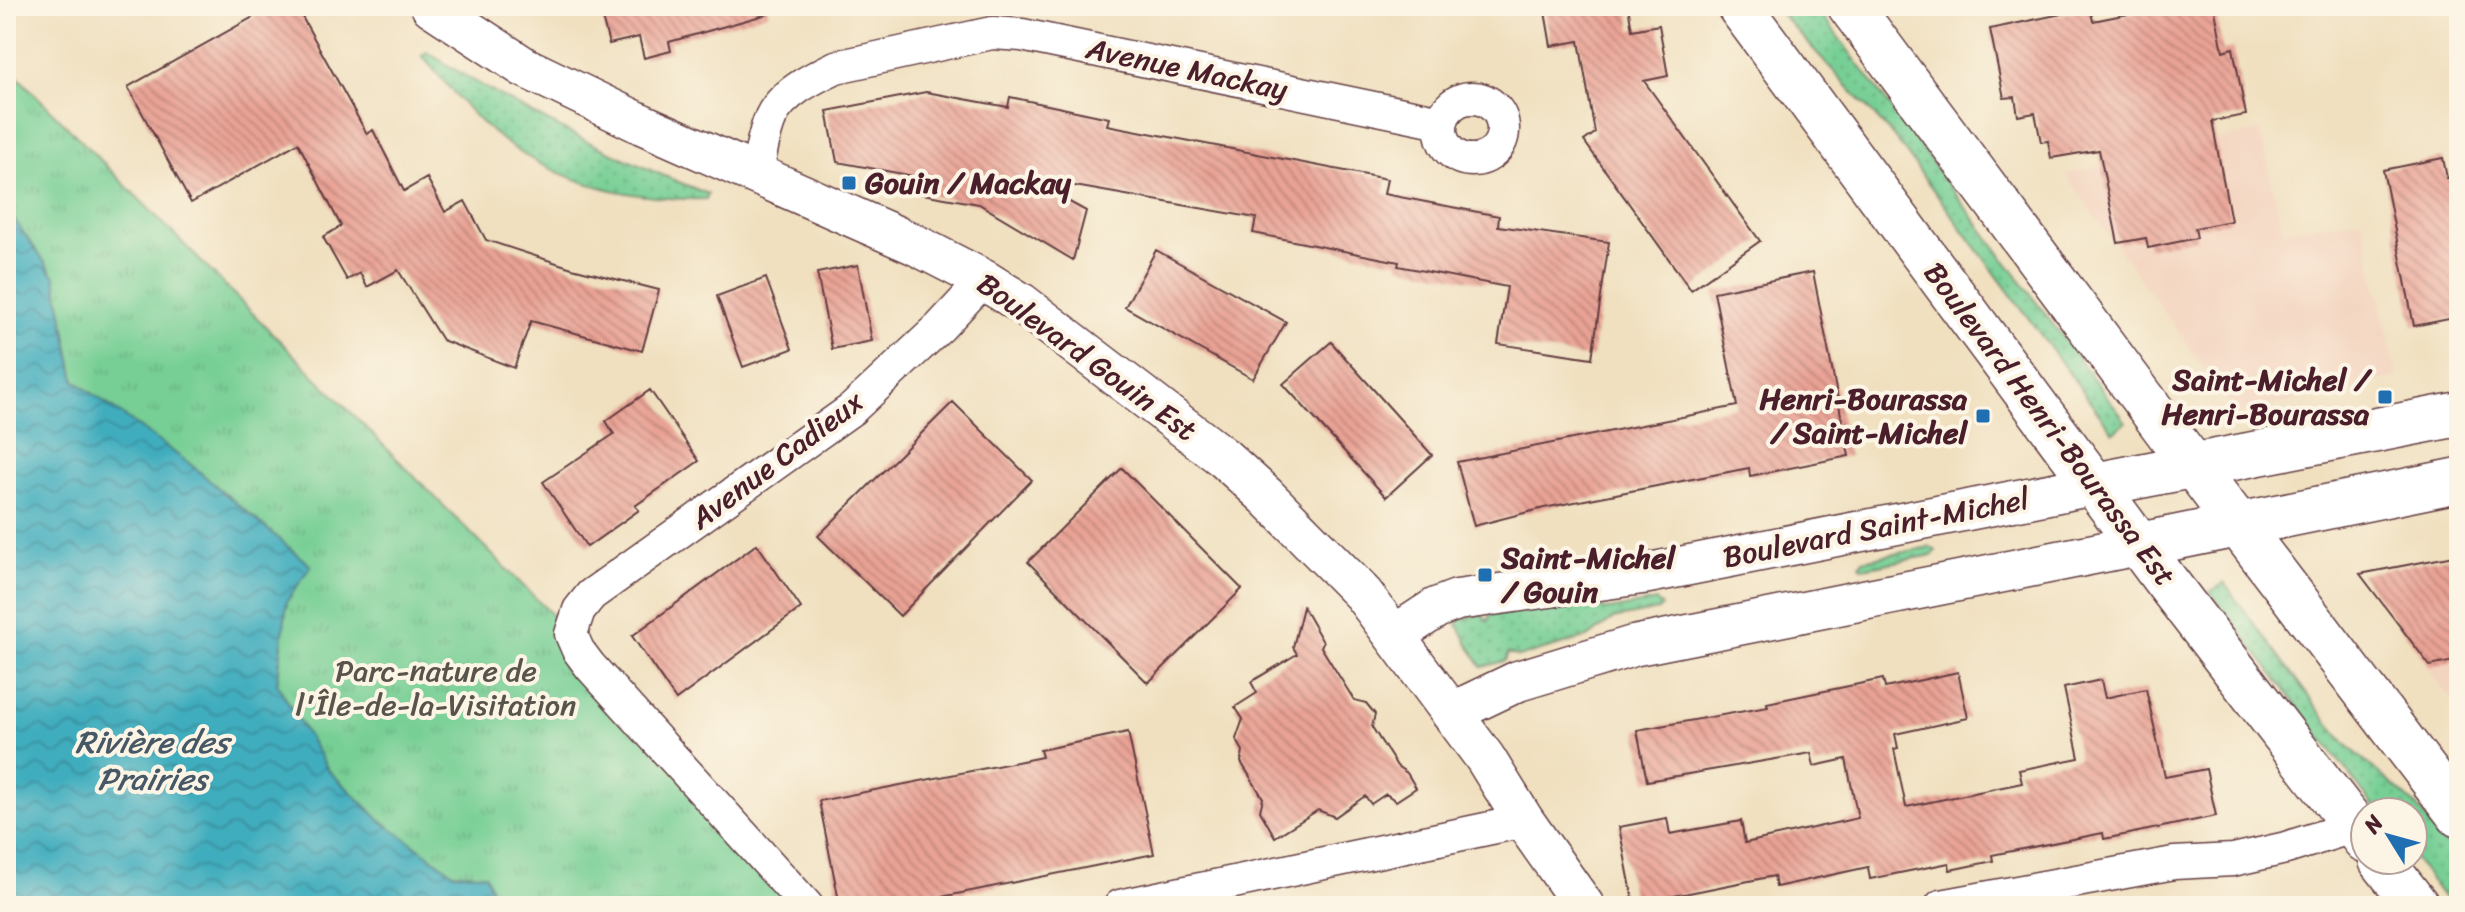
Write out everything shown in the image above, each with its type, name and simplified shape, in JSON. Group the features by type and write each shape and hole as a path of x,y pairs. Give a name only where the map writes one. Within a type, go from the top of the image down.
{"main road":[{"name":"Boulevard Henri-Bourassa Est","path":"1739,6 2139,545 2349,819"},
{"path":"1850,6 2459,815"},
{"name":"Boulevard Saint-Michel","path":"2094,485 2459,414"},
{"path":"2139,545 2459,480"},
{"path":"2394,876 2417,906"}],"street":[{"name":"Boulevard Gouin Est","path":"431,6 524,67 642,124 914,244 984,280 1021,303 1224,458 1363,594 1485,758 1524,821 1584,906"},
{"name":"Avenue Mackay","path":"756,174 771,117 790,95 815,77 836,67 992,33 1022,35 1441,122"},
{"name":"Avenue Cadieux","path":"807,906 590,666 571,634 579,610 591,595 852,409 940,327 984,280"},
{"name":"Boulevard Saint-Michel","path":"1395,635 1436,608 1457,600 1649,573 2094,485"},
{"path":"1451,713 1518,681 1633,646 2139,545"},
{"path":"1120,906 1524,821"},
{"path":"1941,906 2174,863 2233,860 2349,835"}],"shaded area":[{"path":"2260,130 2283,230 2362,219 2397,377 2237,414 2065,174"},
{"path":"2459,658 2459,709 2425,666"}],"green space":[{"path":"1774,6 1815,6 2126,422 2113,432 1894,137"},
{"path":"427,52 529,112 599,147 708,194 706,199 676,199 616,191 560,173 533,160 476,117 422,56"},
{"name":"Parc-nature de l'Île-de-la-Visitation","path":"6,65 571,634 811,906 498,906 485,875 453,873 379,819 329,771 277,684 287,601 310,566 190,464 75,381 55,277 6,208"},
{"path":"1930,547 1936,551 1933,555 1863,568 1860,565 1863,560"},
{"path":"2224,583 2332,728 2405,796 2366,796 2210,592"},
{"path":"1656,601 1662,606 1658,610 1613,619 1589,637 1519,657 1508,653 1505,661 1482,667 1457,624 1462,619 1482,614 1488,622 1491,613 1580,603 1610,610"},
{"path":"2429,822 2459,860 2459,906 2450,906 2427,876"}],"water":[{"name":"Rivière des Prairies","path":"6,208 55,277 75,381 190,464 311,566 287,601 277,684 329,771 379,819 453,873 485,874 498,906 6,906"}],"building":[{"path":"273,6 296,6 367,134 373,130 404,191 427,178 445,212 465,201 486,240 572,268 659,290 642,351 531,321 514,368 442,340 398,270 367,287 360,273 347,280 323,237 341,226 298,143 191,203 128,87"},
{"path":"599,6 767,6 768,14 669,42 671,51 644,58 639,37 609,44"},
{"path":"1544,6 1628,6 1632,30 1659,25 1668,76 1644,81 1760,241 1691,290 1584,141 1595,133 1579,41 1551,46"},
{"path":"2168,6 2214,6 2223,51 2233,48 2246,115 2212,121 2231,221 2195,228 2197,238 2148,248 2146,238 2118,243 2099,150 2051,158 2048,141 2041,142 2035,113 2018,116 2015,97 2004,98 1990,29 2090,8 2093,21"},
{"path":"926,92 1008,107 1010,97 1109,118 1107,125 1387,179 1384,194 1499,216 1498,226 1609,242 1592,358 1498,344 1507,287 1253,233 1256,218 1024,177 1086,211 1073,260 979,204 922,194 925,178 837,162 827,111"},
{"path":"2443,158 2447,178 2459,176 2459,317 2414,326 2383,170"},
{"path":"1156,250 1286,322 1253,379 1125,307"},
{"path":"858,265 872,341 832,349 817,273"},
{"path":"1813,272 1849,456 1750,476 1749,468 1544,508 1474,526 1457,462 1737,406 1714,292"},
{"path":"766,278 792,349 743,367 717,296"},
{"path":"1331,342 1432,455 1386,497 1283,384"},
{"path":"650,390 699,461 635,506 639,510 587,547 543,482 614,434 606,421"},
{"path":"953,402 1032,480 900,616 818,536"},
{"path":"1122,468 1242,589 1148,683 1028,562"},
{"path":"757,544 801,608 676,700 632,636"},
{"path":"2459,555 2459,660 2430,666 2360,574"},
{"path":"1303,607 1323,642 1321,647 1354,700 1366,703 1375,714 1372,727 1397,766 1407,773 1416,788 1396,801 1386,794 1371,804 1365,796 1335,817 1318,810 1275,837 1260,811 1263,798 1241,762 1243,751 1236,739 1243,719 1235,707 1257,693 1251,682 1297,654 1293,647"},
{"path":"1958,672 1968,718 1895,734 1898,748 1894,749 1906,807 2022,783 2019,770 2079,758 2064,688 2101,680 2105,698 2146,689 2165,777 2206,769 2216,816 2104,839 2103,833 1992,855 1993,861 1950,870 1949,863 1870,879 1868,867 1776,887 1774,876 1634,904 1619,827 1667,818 1670,834 1741,821 1745,843 1858,818 1846,759 1814,766 1811,753 1647,781 1637,730 1768,707 1767,703 1883,679 1885,688"},
{"path":"1128,732 1154,854 897,906 840,906 819,801 1042,757 1040,750"}],"place":[{"name":"Gouin / Mackay","path":"849,183"},
{"name":"Saint-Michel / Henri-Bourassa","path":"2385,397"},
{"name":"Henri-Bourassa / Saint-Michel","path":"1983,416"},
{"name":"Saint-Michel / Gouin","path":"1485,575"}]}
